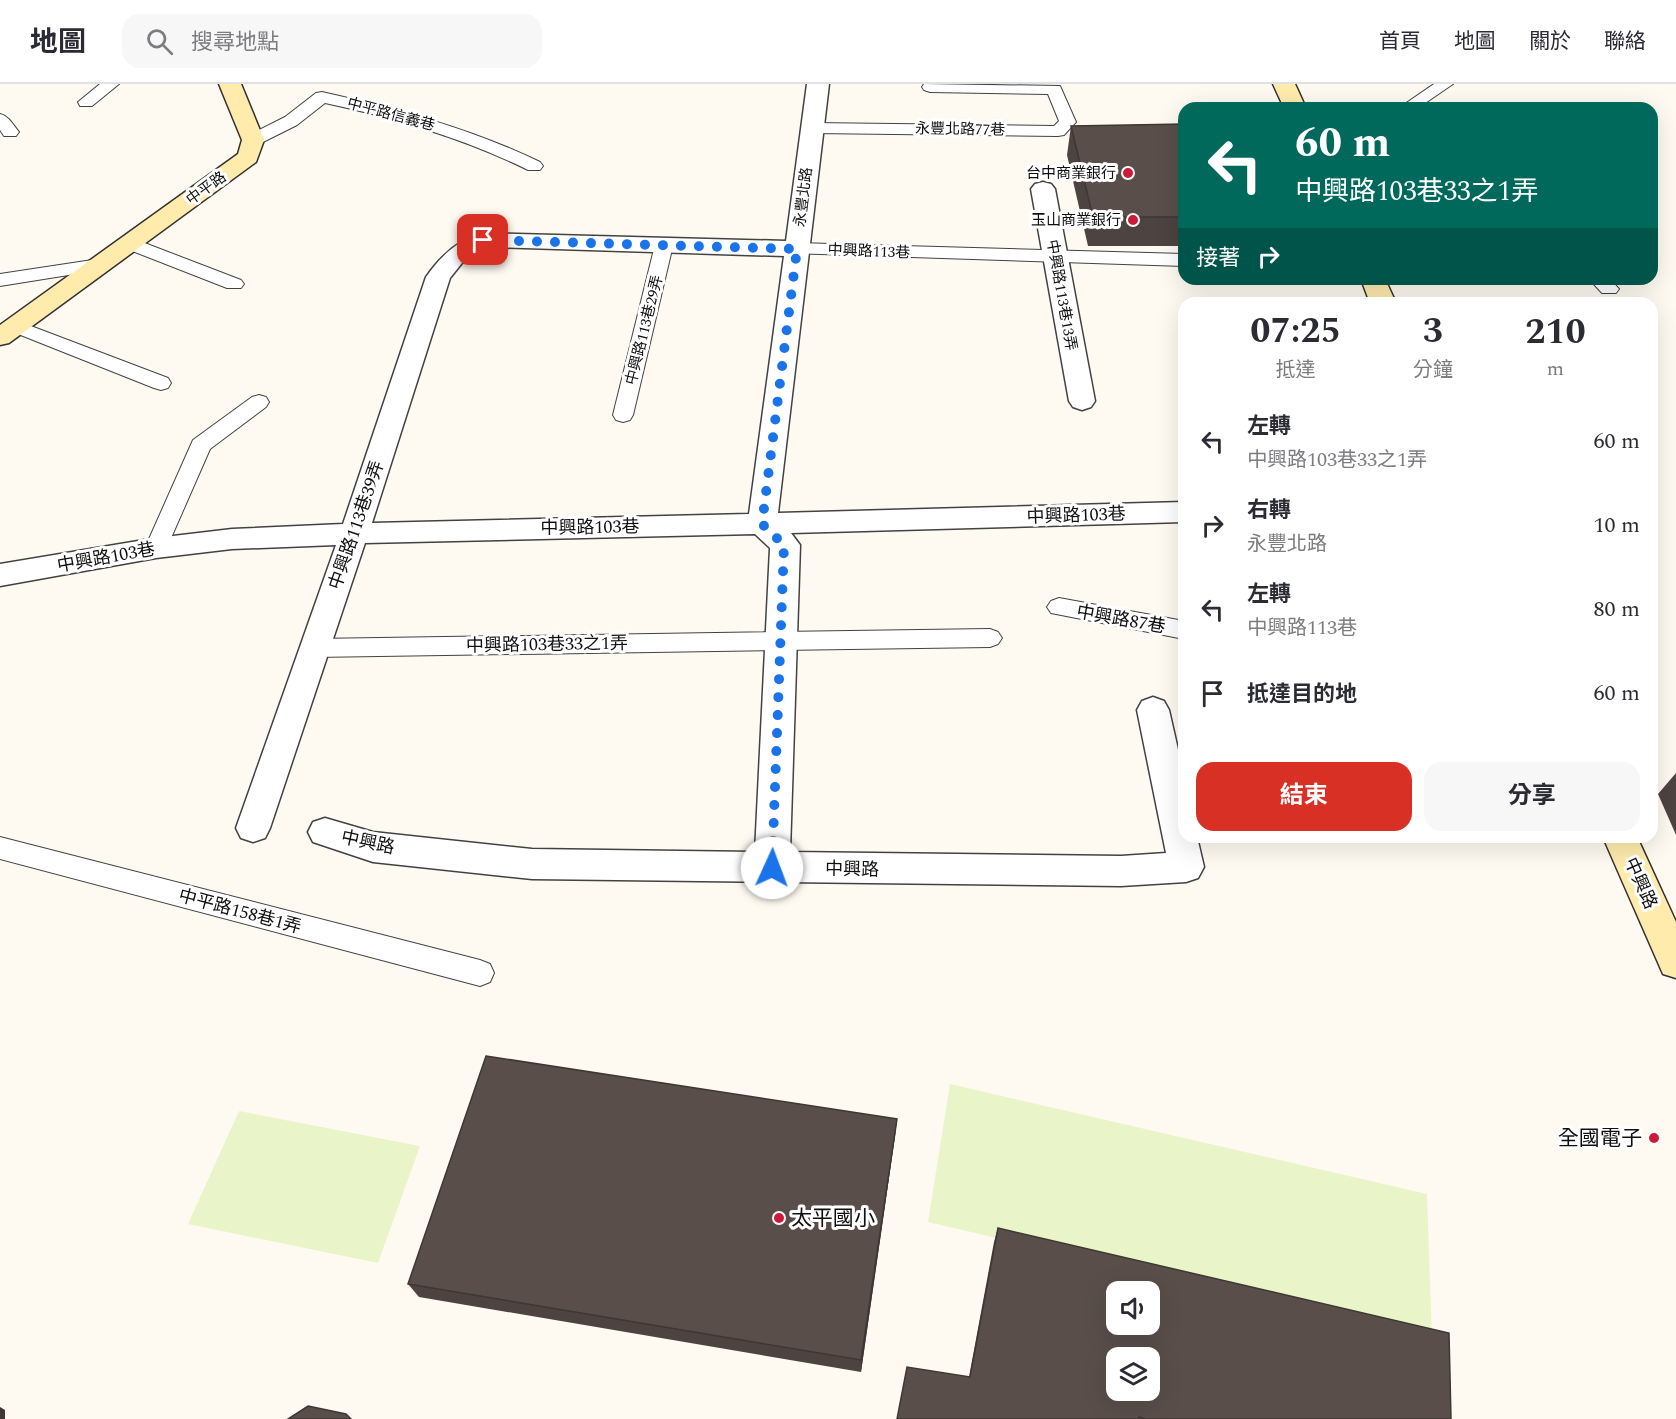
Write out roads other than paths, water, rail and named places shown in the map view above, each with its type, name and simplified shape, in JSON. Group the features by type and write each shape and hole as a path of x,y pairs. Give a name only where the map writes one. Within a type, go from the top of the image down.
{"street":[{"path":"230,84 253,140"},
{"name":"永豐北路","path":"762,524 818,84"},
{"path":"1284,84 1292,102"},
{"name":"中平路","path":"8,332 248,158 253,140"},
{"name":"中興路113巷13弄","path":"1043,189 1082,401"},
{"name":"中興路113巷","path":"483,240 797,249"},
{"name":"中興路113巷39弄","path":"253,828 354,534 438,278 453,258 483,240"},
{"name":"中興路103巷","path":"0,575 156,548 232,539 413,531 1178,512"},
{"path":"762,524 784,545 772,868"},
{"name":"中興路","path":"1153,710 1178,829"},
{"name":"中興路","path":"325,832 373,847 532,864 772,868 1121,871 1186,867 1181,843"},
{"name":"中興路","path":"1623,843 1676,962"}],"lane":[{"path":"86,102 111,84"},
{"path":"1416,102 1445,84"},
{"path":"930,87 1027,86"},
{"name":"永豐北路77巷","path":"812,128 1058,130 1068,122 1054,89 1027,86"},
{"name":"中平路信義巷","path":"253,140 291,121 322,97 375,108 463,133 534,166"},
{"path":"129,243 234,284"},
{"name":"中興路113巷29弄","path":"623,415 664,245"},
{"name":"中興路113巷","path":"797,249 1178,260"},
{"name":"中平路","path":"0,280 99,265"},
{"name":"中平路","path":"8,332 161,383"},
{"path":"156,548 201,445 259,402"},
{"name":"中興路87巷","path":"1059,607 1178,629"},
{"name":"中興路103巷33之1弄","path":"314,648 990,638"},
{"name":"中平路158巷1弄","path":"0,848 480,974"}],"place":[{"name":"台中商業銀行","path":"1128,173"},
{"name":"玉山商業銀行","path":"1133,220"},
{"name":"全國電子","path":"1654,1138"},
{"name":"太平國小","path":"779,1218"}]}
